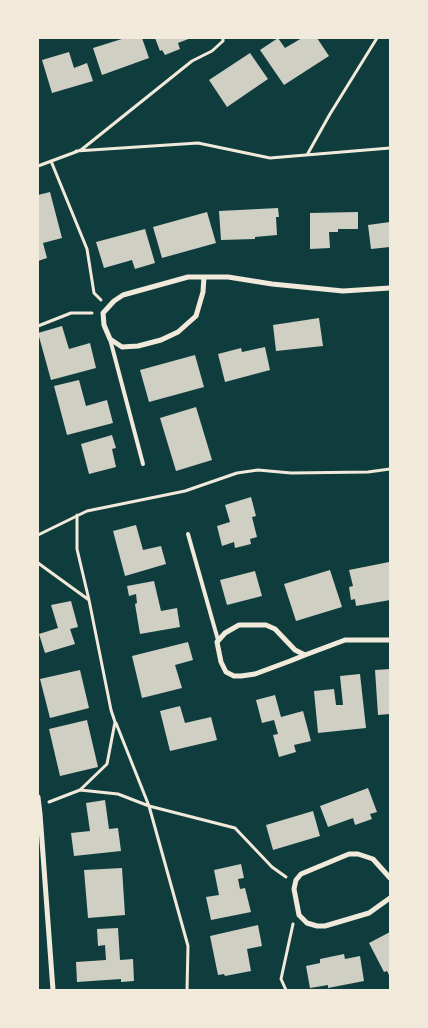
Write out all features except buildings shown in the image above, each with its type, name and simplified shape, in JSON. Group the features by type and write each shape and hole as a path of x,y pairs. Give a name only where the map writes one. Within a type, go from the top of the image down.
{"street":[{"path":"204,277 203,292 196,316 178,332 161,340 138,346 122,347 110,340 104,325 103,313 114,301 123,296 188,277 204,277 228,277 272,284 343,291 390,288"},
{"path":"305,655 295,650 275,629 266,624 240,625 224,633 218,640 221,662 226,672 234,676 255,674 345,640 390,640"},
{"path":"38,798 53,990"},
{"path":"390,878 373,859 358,854 348,854 301,874 294,889 299,915 307,923 317,926 325,926 370,913 390,898"}],"lane":[{"path":"110,340 143,464"},
{"path":"188,534 218,640"}],"path":[{"path":"38,166 76,151 192,61 212,51 223,41 223,38"},
{"path":"307,155 377,38"},
{"path":"76,151 198,143 270,158 390,148"},
{"path":"51,161 87,249 94,293 108,307"},
{"path":"38,326 71,313 103,313"},
{"path":"38,535 87,511 185,491 237,472 258,470 291,473 368,472 390,469"},
{"path":"77,515 77,549 111,710 149,806 188,946 187,990"},
{"path":"38,563 89,600"},
{"path":"54,800 80,790 107,764 115,722"},
{"path":"80,790 118,794 149,806 234,828 272,867 295,884"},
{"path":"286,990 281,979 292,925 299,915"}]}
